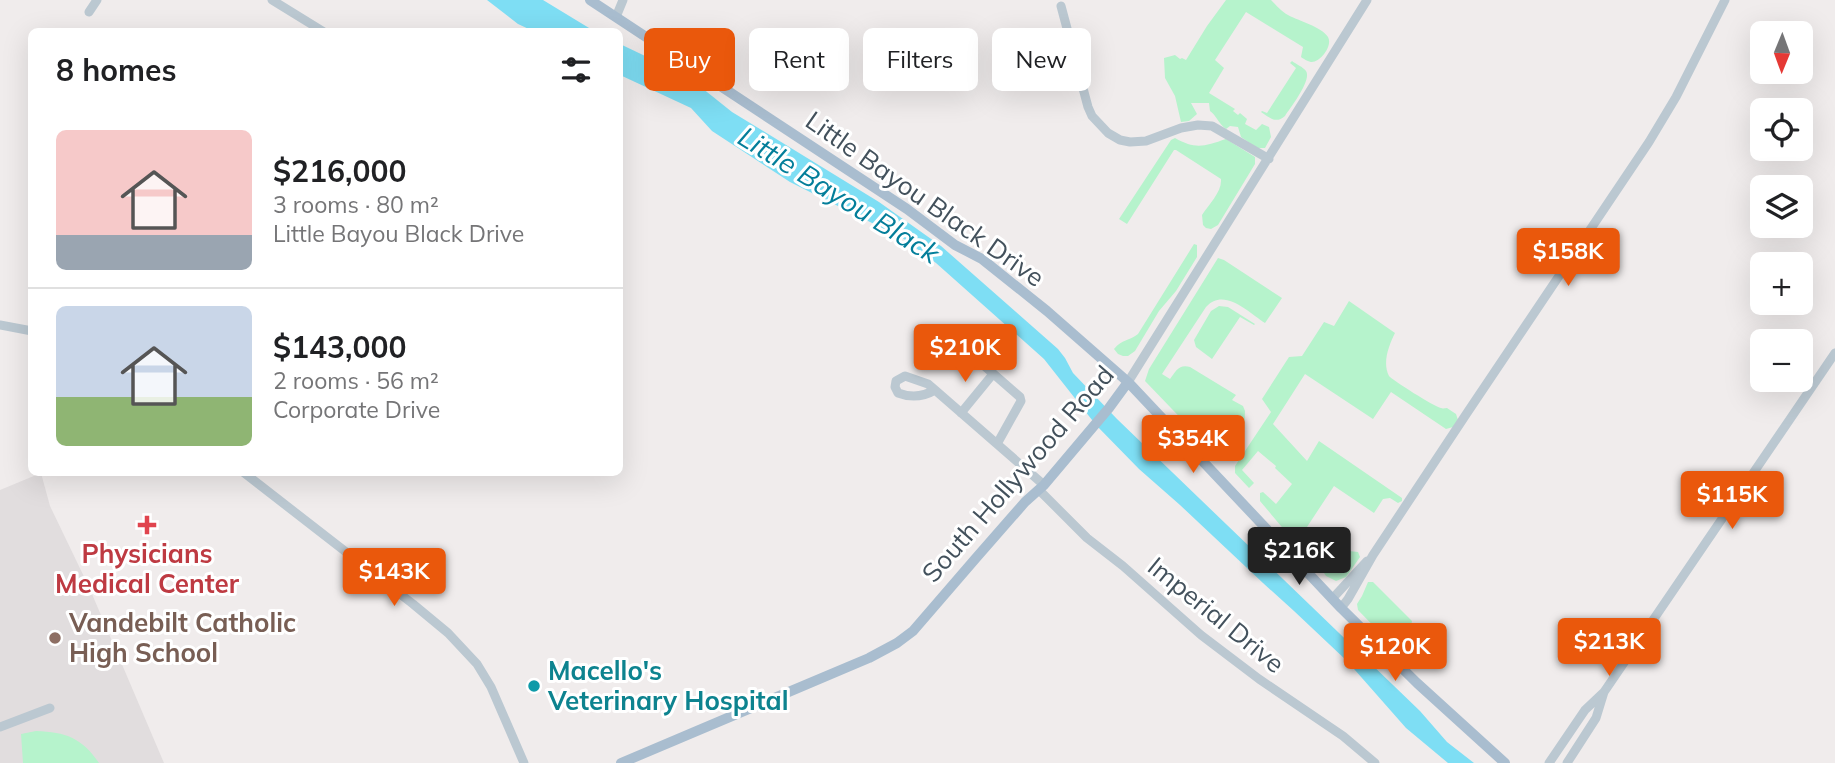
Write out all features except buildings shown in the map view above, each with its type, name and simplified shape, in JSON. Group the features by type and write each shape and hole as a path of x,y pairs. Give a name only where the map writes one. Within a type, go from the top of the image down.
{"main road":[{"name":"Little Bayou Black Drive","path":"590,0 907,209 955,245 982,259 1047,311 1128,383 1336,603 1417,683 1506,763"},
{"name":"South Hollywood Road","path":"621,763 869,658 914,631 992,539 1080,443 1128,383"}],"street":[{"path":"89,12 97,0"},
{"path":"272,0 318,28"},
{"path":"616,17 624,0"},
{"name":"South Hollywood Road","path":"1128,383 1367,0"},
{"path":"1336,603 1373,555 1654,134 1676,97 1725,0"},
{"path":"1061,6 1088,107 1108,133 1138,136 1198,125 1212,126 1269,159"},
{"path":"0,326 28,330"},
{"path":"964,349 1020,397 1021,401 997,444"},
{"path":"1549,763 1586,710 1604,692 1835,353"},
{"path":"961,413 993,374"},
{"name":"Imperial Drive","path":"935,390 1042,487 1087,538 1201,635 1259,679 1343,736 1375,763"},
{"path":"248,476 454,639 477,664 491,687 524,763"},
{"path":"1567,763 1596,718 1604,692"},
{"path":"0,727 50,708"}],"shaded area":[{"name":"Vandebilt Catholic High School","path":"34,476 42,476 50,506 89,587 164,763 0,763 0,490"}],"green space":[{"path":"1226,0 1271,0 1286,14 1321,30 1328,37 1329,45 1322,57 1310,62 1301,57 1303,47 1246,12 1215,60 1224,68 1209,93 1247,119 1245,124 1256,130 1262,124 1269,127 1271,137 1265,148 1257,148 1241,137 1238,127 1230,126 1226,129 1221,125 1210,111 1209,103 1191,103 1197,114 1189,121 1181,122 1175,96 1165,78 1164,58 1175,55 1186,60"},
{"path":"1292,61 1306,71 1306,81 1285,116 1279,120 1273,119 1261,112 1267,113 1296,68 1290,63"},
{"path":"1175,138 1200,146 1226,139 1255,157 1255,164 1218,225 1211,229 1203,225 1202,215 1217,193 1221,179 1174,150 1127,224 1119,219 1171,140"},
{"path":"1194,244 1197,245 1197,257 1135,351 1128,356 1118,354 1114,349 1138,334"},
{"path":"1218,258 1282,298 1265,323 1236,303 1228,300 1213,301 1206,307 1162,374 1170,379 1180,367 1190,367 1236,395 1232,400 1243,406 1245,411 1244,436 1230,458 1222,461 1145,381 1149,369"},
{"path":"1349,301 1395,333 1386,360 1389,376 1431,403 1447,408 1456,414 1458,420 1453,427 1446,429 1391,392 1373,419 1305,374 1273,424 1307,461 1319,441 1402,498 1402,501 1398,503 1390,498 1383,499 1374,513 1334,486 1305,530 1296,539 1292,539 1260,501 1260,493 1263,492 1276,504 1292,484 1258,451 1242,470 1254,483 1249,488 1235,473 1235,466 1271,412 1262,399 1289,357 1302,356 1324,322 1334,326"},
{"path":"1219,306 1228,307 1255,324 1240,317 1212,359 1196,347 1194,340 1211,311"},
{"path":"1349,551 1358,552 1360,557 1346,577 1336,581 1326,576 1322,570 1335,558 1342,564 1345,561 1341,555"},
{"path":"1368,582 1373,582 1412,621 1411,627 1389,642 1358,610 1357,604"},
{"path":"36,731 65,735 80,742 99,763 23,763 21,734"}],"water":[{"path":"487,0 543,0 589,28 527,28"},
{"path":"623,45 644,55 644,86 623,76"},
{"name":"Little Bayou Black","path":"654,91 706,91 732,112 879,202 941,246 1058,349 1073,373 1117,419 1420,711 1447,742 1474,763 1448,763 1406,728 1347,661 1139,469 1096,425 1044,359 936,263 904,239 790,182 712,131 691,108"}],"place":[{"name":"Physicians Medical Center","path":"147,525"},
{"name":"Vandebilt Catholic High School","path":"55,638"},
{"name":"Macello's Veterinary Hospital","path":"534,686"}]}
